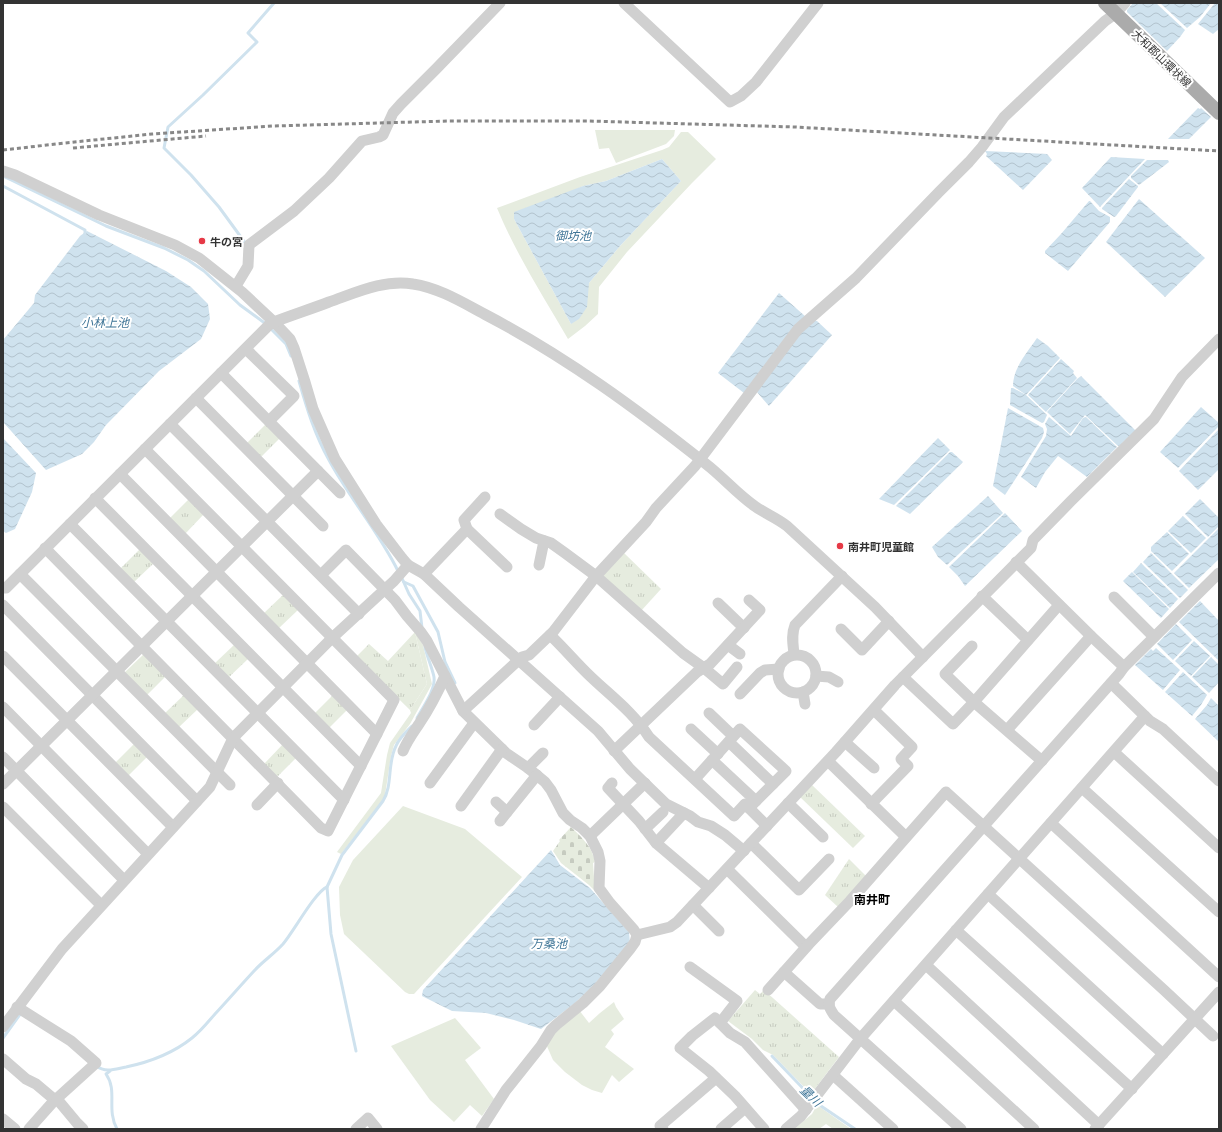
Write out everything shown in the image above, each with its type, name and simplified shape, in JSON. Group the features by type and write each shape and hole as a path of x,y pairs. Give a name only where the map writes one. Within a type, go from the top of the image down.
{"main road":[{"name":"大和郡山環状線","path":"1105,3 1219,113"}],"street":[{"path":"236,286 248,266 249,245 294,211 329,178 362,141 383,135 393,113 397,108 500,3"},
{"path":"624,3 730,102 741,96 756,82 818,3"},
{"path":"463,711 518,660 529,655 550,634 569,612 596,576 646,522 700,459 798,329 856,278 969,162 1004,117 1125,3"},
{"path":"3,171 15,175 99,215 175,245 199,258 236,286 271,325 290,339 306,382 313,409 335,460 376,524 395,549 406,567 424,574 598,731 614,751 666,804 698,822 711,826 747,847 799,890 829,859"},
{"path":"3,588 6,588 246,348 271,325 366,289 389,283 413,284 432,289 459,301 512,329 578,369 657,425 700,459 756,507 780,520 842,576 924,657"},
{"path":"637,935 670,927 693,905 828,761 903,677 1031,548 1033,540 1154,419 1182,377 1219,339"},
{"path":"246,348 294,396 269,421"},
{"path":"221,373 340,493"},
{"path":"196,398 323,526"},
{"path":"170,424 359,614"},
{"path":"45,548 321,828 328,831 394,700 145,449"},
{"path":"3,784 318,471"},
{"path":"120,474 377,734"},
{"path":"485,497 464,520 467,529 507,567"},
{"path":"95,498 361,766"},
{"path":"500,514 521,530 536,538 551,543 596,576 683,654 704,668 723,684 737,667"},
{"path":"70,524 344,800"},
{"path":"424,574 467,529"},
{"path":"539,565 544,541"},
{"path":"321,575 346,550 395,600 428,641 463,711 502,749 533,772 551,790 563,813 590,836 598,852 600,861 600,888 610,903 637,935 635,942 630,949 600,986 583,1003 551,1030 541,1046 506,1090 481,1129"},
{"path":"1016,562 1124,667"},
{"path":"3,1027 62,949 210,787 233,738 332,638 385,590 406,567"},
{"path":"961,1129 834,1015 830,1009 830,999 1124,667 1219,573"},
{"path":"20,574 230,784"},
{"path":"794,654 793,631 795,625 842,576"},
{"path":"982,596 1028,640"},
{"path":"1114,597 1154,637"},
{"path":"614,751 697,672 710,664 744,628 760,610 749,600"},
{"path":"718,603 744,628"},
{"path":"3,605 197,801"},
{"path":"903,677 953,724 1059,605"},
{"path":"840,630 862,650 889,621"},
{"path":"550,634 590,677 619,702 641,725 648,737 734,816 745,804 752,805"},
{"path":"1007,730 1091,636"},
{"path":"728,645 740,654"},
{"path":"972,646 945,674 974,702 1042,761"},
{"path":"794,654 805,656 810,659 816,668 814,684 803,692 795,693 785,689 779,680 778,669 784,660 794,654"},
{"path":"3,656 173,827"},
{"path":"740,694 760,673 765,670 778,669"},
{"path":"403,751 407,741 439,690 445,676"},
{"path":"816,676 829,677 838,682"},
{"path":"1111,683 1219,781"},
{"path":"803,692 806,704"},
{"path":"534,725 560,697"},
{"path":"3,707 148,854"},
{"path":"871,804 908,766 901,759 912,747 874,710"},
{"path":"709,713 773,784"},
{"path":"786,1129 811,1103 860,1039 1146,716"},
{"path":"430,783 474,723"},
{"path":"691,729 715,757 767,826"},
{"path":"695,779 740,729 786,771 752,805"},
{"path":"845,742 874,768"},
{"path":"461,806 502,749"},
{"path":"1114,752 1219,848"},
{"path":"500,821 533,772 543,753"},
{"path":"3,757 124,880"},
{"path":"828,761 906,837"},
{"path":"257,805 278,783"},
{"path":"612,783 608,788 639,821 656,843 709,888"},
{"path":"590,836 645,783"},
{"path":"1082,788 1219,912"},
{"path":"768,990 850,901 946,792 1213,1036"},
{"path":"496,802 507,812"},
{"path":"788,803 823,837"},
{"path":"3,807 101,905"},
{"path":"645,829 663,812"},
{"path":"656,843 684,813"},
{"path":"1051,823 1219,977"},
{"path":"727,869 806,947"},
{"path":"988,894 1164,1054"},
{"path":"693,905 719,931"},
{"path":"956,930 1132,1089"},
{"path":"926,965 1097,1127 1219,992"},
{"path":"690,966 737,1002 720,1023"},
{"path":"784,972 820,1004 829,1004"},
{"path":"894,1000 1034,1129"},
{"path":"17,1007 71,1041 96,1063 56,1100 29,1129"},
{"path":"764,1129 708,1070 680,1048 692,1036 715,1018 730,1033 744,1042 811,1103"},
{"path":"3,1059 26,1079 36,1084 56,1100 83,1129"},
{"path":"833,1075 893,1129"},
{"path":"663,1129 660,1126 716,1078"},
{"path":"721,1129 745,1108"},
{"path":"356,1129 368,1118 377,1129"},
{"path":"3,1119 15,1129"}],"green space":[{"path":"595,130 675,130 674,136 666,144 616,163 609,148 599,149"},
{"path":"681,132 688,132 716,159 627,252 599,287 598,314 568,339 521,258 497,208 580,177 669,147","holes":["662,159 681,181 620,246 589,283 571,324 514,219 583,186 606,181"]},
{"path":"266,424 280,438 260,458 246,444"},
{"path":"189,499 204,514 185,534 170,518"},
{"path":"140,549 154,563 134,582 120,569"},
{"path":"623,552 661,589 641,611 604,577 604,572"},
{"path":"284,594 299,609 278,629 263,614"},
{"path":"415,632 423,645 432,684 410,724 394,745 385,795 382,801 341,854 337,852 381,793 390,743 411,713 410,710 427,684"},
{"path":"415,632 427,684 410,710 356,657 369,644 388,661"},
{"path":"235,644 249,658 228,678 214,664"},
{"path":"145,653 167,675 146,696 124,673"},
{"path":"185,694 199,708 178,728 164,714"},
{"path":"334,694 348,709 328,729 314,714"},
{"path":"135,743 148,756 128,776 115,763"},
{"path":"284,743 297,757 277,777 264,764"},
{"path":"812,785 865,836 853,848 800,797"},
{"path":"403,806 465,829 522,877 414,994 405,992 344,934 340,915 339,887 353,860"},
{"path":"571,827 586,843 594,856 595,891 561,863 553,851 560,841 559,840"},
{"path":"849,859 866,876 838,907 825,895"},
{"path":"755,990 760,994 764,990 839,1057 811,1094 773,1055 763,1050 752,1039 728,1021"},
{"path":"614,1002 624,1019 611,1030 614,1034 605,1047 634,1069 619,1082 612,1075 602,1093 582,1085 565,1072 553,1060 546,1044 557,1027 579,1010 589,1023"},
{"path":"455,1018 481,1048 465,1060 494,1099 482,1116 470,1105 454,1122 430,1100 391,1046"},
{"path":"817,1105 851,1129 833,1129 826,1124 819,1129 794,1129 812,1114"}],"water":[{"path":"1133,3 1156,3 1185,30 1167,51 1127,12"},
{"path":"1160,3 1211,3 1200,17 1187,28"},
{"path":"1215,3 1219,3 1219,29 1213,34 1198,24"},
{"path":"1198,108 1201,108 1211,117 1189,139 1168,139"},
{"path":"985,151 1047,154 1052,160 1023,190 986,156 987,154"},
{"path":"1111,157 1145,159 1100,207 1082,188"},
{"name":"御坊池","path":"662,159 681,181 620,246 589,283 587,307 579,319 571,324 514,219 514,212 583,186 606,181"},
{"path":"1147,160 1168,160 1169,162 1139,185 1131,178 1131,176"},
{"path":"1129,179 1138,187 1114,217 1102,208"},
{"path":"1139,199 1205,258 1165,297 1106,242"},
{"path":"1089,201 1099,211 1110,217 1110,222 1068,271 1045,253 1045,251"},
{"name":"小林上池","path":"87,231 166,271 191,287 208,304 210,319 201,339 159,371 106,425 94,442 82,454 46,470 3,422 3,340 34,303 35,295 80,236"},
{"path":"779,293 806,317 744,393 718,373"},
{"path":"812,321 817,321 832,335 769,406 756,391 798,336"},
{"path":"1037,338 1060,358 1026,395 1013,386 1015,373 1021,361"},
{"path":"1061,359 1074,371 1073,373 1077,378 1046,412 1028,395"},
{"path":"1081,376 1135,430 1119,446 1085,415 1070,434 1047,412"},
{"path":"1011,388 1026,395 1047,415 1044,422 1042,423 1010,405"},
{"path":"1201,407 1219,423 1219,426 1178,468 1160,452"},
{"path":"1008,408 1043,428 1044,432 1042,438 1005,495 993,486"},
{"path":"1049,417 1071,436 1083,418 1086,417 1117,447 1087,477 1058,456 1045,472 1036,488 1021,477 1046,436 1047,429 1045,424"},
{"path":"1219,429 1219,469 1198,490 1179,471"},
{"path":"3,438 36,473 32,492 15,529 6,533 3,531"},
{"path":"938,438 950,450 894,505 879,499"},
{"path":"950,452 952,452 963,462 910,514 896,506"},
{"path":"988,496 1003,513 947,565 938,557 932,547"},
{"path":"1200,499 1219,518 1219,526 1208,537 1185,514"},
{"path":"1005,513 1022,531 965,586 949,567"},
{"path":"1183,516 1206,538 1191,553 1168,531"},
{"path":"1219,528 1219,559 1189,588 1174,573"},
{"path":"1167,532 1189,554 1172,571 1151,551 1151,547"},
{"path":"1151,553 1188,590 1180,598 1143,562"},
{"path":"1141,563 1178,599 1170,608 1133,572"},
{"path":"1132,572 1169,609 1161,618 1123,581"},
{"path":"1200,601 1219,621 1219,661 1179,622"},
{"path":"1176,624 1192,640 1173,660 1157,644"},
{"path":"1194,641 1210,656 1191,676 1175,661"},
{"path":"1156,648 1180,670 1163,690 1135,665 1151,649 1153,651"},
{"path":"1211,657 1219,665 1219,682 1209,693 1192,677"},
{"path":"1183,672 1207,695 1192,716 1165,692"},
{"path":"1211,698 1219,706 1219,742 1195,719"},
{"name":"万桑池","path":"551,850 560,865 590,888 629,932 630,943 593,986 575,1003 541,1029 486,1013 452,1011 422,996 423,990"}],"waterway":[{"path":"246,244 219,207 191,175 164,148 168,127 257,42 248,33 274,3"},
{"path":"5,177 106,226 164,248 188,260 204,271 240,305 266,324"},
{"path":"3,186 85,230 85,233"},
{"path":"270,328 286,344 291,356"},
{"path":"299,381 312,422 324,451 398,571"},
{"path":"401,576 409,594 420,611 422,628"},
{"path":"404,582 413,586 438,632 445,662 455,683"},
{"path":"417,718 428,698 434,682 433,673 425,647"},
{"path":"356,1051 331,934 327,887 342,855 383,801 388,788 393,753 399,740 412,726"},
{"path":"96,1066 111,1070 144,1063 177,1049 192,1038 257,967 283,944 317,896 327,887"},
{"path":"3,1038 21,1013"},
{"name":"量川","path":"772,1056 818,1104 855,1129"},
{"path":"110,1071 106,1074 111,1087 112,1114 117,1129"}],"railway":[{"path":"3,150 152,134 273,126 449,121 588,121 795,127 1219,151"},
{"path":"73,148 206,136"}],"place":[{"name":"牛の宮","path":"202,241"},
{"name":"南井町児童館","path":"840,546"}],"district":[{"name":"南井町","path":"872,899"}]}
